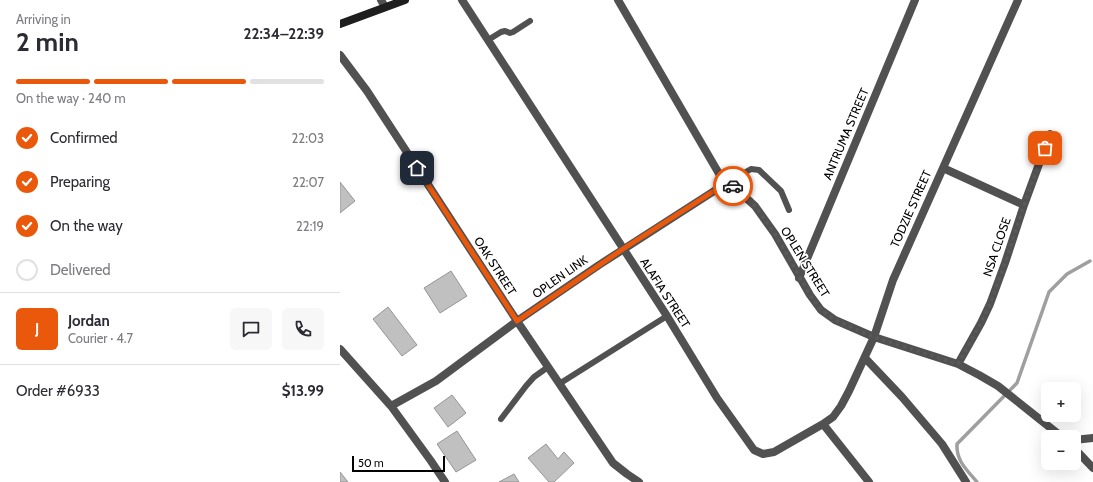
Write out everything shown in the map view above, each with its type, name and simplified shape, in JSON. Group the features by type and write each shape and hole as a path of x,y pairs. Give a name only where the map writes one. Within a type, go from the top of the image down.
{"street":[{"path":"340,24 383,3 405,0"},
{"name":"ALAFIA STREET","path":"462,0 667,316 717,398 754,450 763,454 774,452 823,424"},
{"name":"OPLEN STREET","path":"618,0 725,184 734,187 755,206 775,234 799,278 821,310 835,320 874,337 958,364 979,375 1002,390 1053,430"},
{"name":"ANTRUMA STREET","path":"799,278 915,0"},
{"name":"TODZIE STREET","path":"823,424 833,417 841,406 865,358 874,337 893,280 1018,0"},
{"name":"OAK STREET","path":"340,55 367,91 517,321 613,462 639,482"},
{"name":"NSA CLOSE","path":"958,364 990,304 1050,134"},
{"path":"943,168 1024,205"},
{"name":"OPLEN LINK","path":"391,406 436,380 517,321 623,249 725,184"},
{"path":"340,349 391,406 445,482"},
{"path":"865,358 902,397 942,444 966,482"},
{"path":"823,424 869,482"},
{"path":"1081,439 1093,438"},
{"path":"1081,455 1093,468"}],"lane":[{"path":"488,40 501,32 513,32 530,21"},
{"path":"725,184 751,169 759,170 781,191 789,210"},
{"path":"559,384 667,316"},
{"path":"501,419 534,377 548,367"}],"building":[{"path":"340,182 355,201 340,213"},
{"path":"451,271 467,296 440,313 424,288"},
{"path":"388,307 417,345 402,356 373,319"},
{"path":"452,395 466,413 448,427 434,408"},
{"path":"457,431 476,460 456,472 437,444"},
{"path":"546,444 558,459 564,452 574,463 554,482 549,482 528,458"},
{"path":"340,472 348,482 340,482"},
{"path":"514,474 519,482 499,482"}],"waterway":[{"path":"977,482 960,460 957,444 1017,383 1049,292 1067,274 1090,261"}],"way so far":[{"path":"733,186 755,206 775,234 799,278 821,310 835,320 874,337 958,364 990,304 1045,148"}],"route":[{"path":"417,168 517,321 623,249 725,184 733,186"}]}
